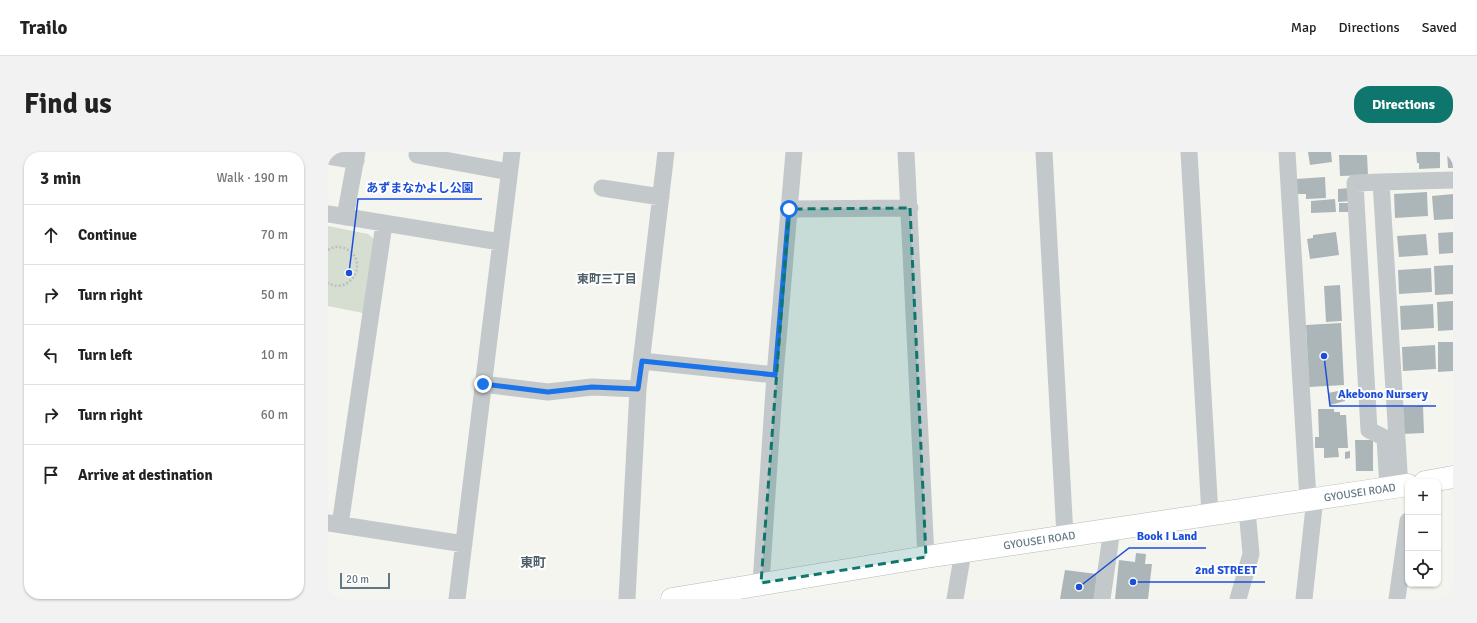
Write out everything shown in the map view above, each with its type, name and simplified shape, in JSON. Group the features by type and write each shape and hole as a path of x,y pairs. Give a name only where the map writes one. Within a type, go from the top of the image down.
{"highway":[{"path":"1441,479 1453,477"},
{"name":"GYOUSEI ROAD","path":"684,598 761,583 926,557 1398,487"}],"street":[{"path":"457,599 512,152"},
{"path":"627,599 638,389 666,152"},
{"path":"761,583 775,375 794,152"},
{"path":"906,152 910,208 926,557"},
{"path":"1044,152 1065,536"},
{"path":"1189,152 1210,515"},
{"path":"1287,152 1311,499 1304,599"},
{"path":"417,155 509,172"},
{"path":"328,156 357,157 345,217"},
{"path":"1398,487 1385,438 1369,430 1355,183 1453,180"},
{"path":"1382,182 1398,487"},
{"path":"602,188 661,198"},
{"path":"789,209 910,208"},
{"path":"328,214 500,242"},
{"path":"384,224 334,524 464,544"},
{"path":"642,361 775,375"},
{"path":"483,384 548,392 592,387 638,389"},
{"path":"1238,599 1251,554 1247,510"},
{"path":"1102,599 1112,529"},
{"path":"1397,599 1405,542"},
{"path":"956,599 963,552"}],"path":[{"path":"328,250 337,247 349,250 354,255 358,267 353,279 349,283 336,286 328,283"}],"highlighted area":[{"path":"910,208 926,557 761,583 789,209"}],"shaded area":[{"path":"328,226 368,234 375,240 363,313 328,306"}],"building":[{"path":"1308,152 1331,152 1332,162 1310,165"},
{"path":"1416,152 1440,152 1440,168 1419,169"},
{"path":"1447,152 1453,152 1453,168 1448,168"},
{"path":"1339,155 1367,155 1368,175 1340,176"},
{"path":"1325,177 1326,198 1306,199 1306,194 1297,194 1296,179"},
{"path":"1350,188 1351,201 1338,202 1338,189"},
{"path":"1427,192 1428,216 1395,218 1394,194"},
{"path":"1453,194 1453,219 1434,220 1432,196"},
{"path":"1335,199 1336,212 1311,213 1311,201"},
{"path":"1339,203 1349,203 1349,212 1339,212"},
{"path":"1336,232 1339,255 1310,259 1307,239 1313,238 1313,235"},
{"path":"1453,232 1453,253 1439,254 1438,233"},
{"path":"1426,234 1428,255 1399,257 1397,236"},
{"path":"1453,265 1453,294 1435,295 1434,266"},
{"path":"1431,268 1432,292 1399,294 1398,270"},
{"path":"1340,285 1342,321 1326,322 1324,286"},
{"path":"1453,301 1453,330 1438,331 1437,302"},
{"path":"1433,304 1434,328 1401,330 1400,306"},
{"path":"1341,323 1344,385 1309,387 1306,325"},
{"path":"1438,342 1453,342 1453,371 1438,372"},
{"path":"1435,345 1436,369 1403,371 1402,347"},
{"path":"1343,390 1345,401 1330,405 1328,393"},
{"path":"1423,406 1424,433 1402,434 1401,407"},
{"path":"1318,409 1334,409 1334,412 1340,412 1340,415 1346,415 1348,448 1338,448 1339,457 1324,458 1324,448 1315,448 1315,437 1319,437"},
{"path":"1355,440 1373,440 1373,471 1356,471"},
{"path":"1350,451 1350,458 1345,459 1345,452"},
{"path":"1136,553 1146,554 1145,564 1152,564 1148,599 1115,599 1119,560 1135,562"},
{"path":"1065,570 1097,574 1094,599 1060,599"}],"place":[{"name":"あずまなかよし公園","path":"349,273"},
{"name":"Akebono Nursery","path":"1324,356"},
{"name":"2nd STREET","path":"1133,582"},
{"name":"Book I Land","path":"1079,587"}],"district":[{"name":"東町三丁目","path":"607,279"},
{"name":"東町","path":"533,562"}],"route":[{"path":"483,384 548,392 592,387 638,389 642,361 775,375 789,209"}]}
